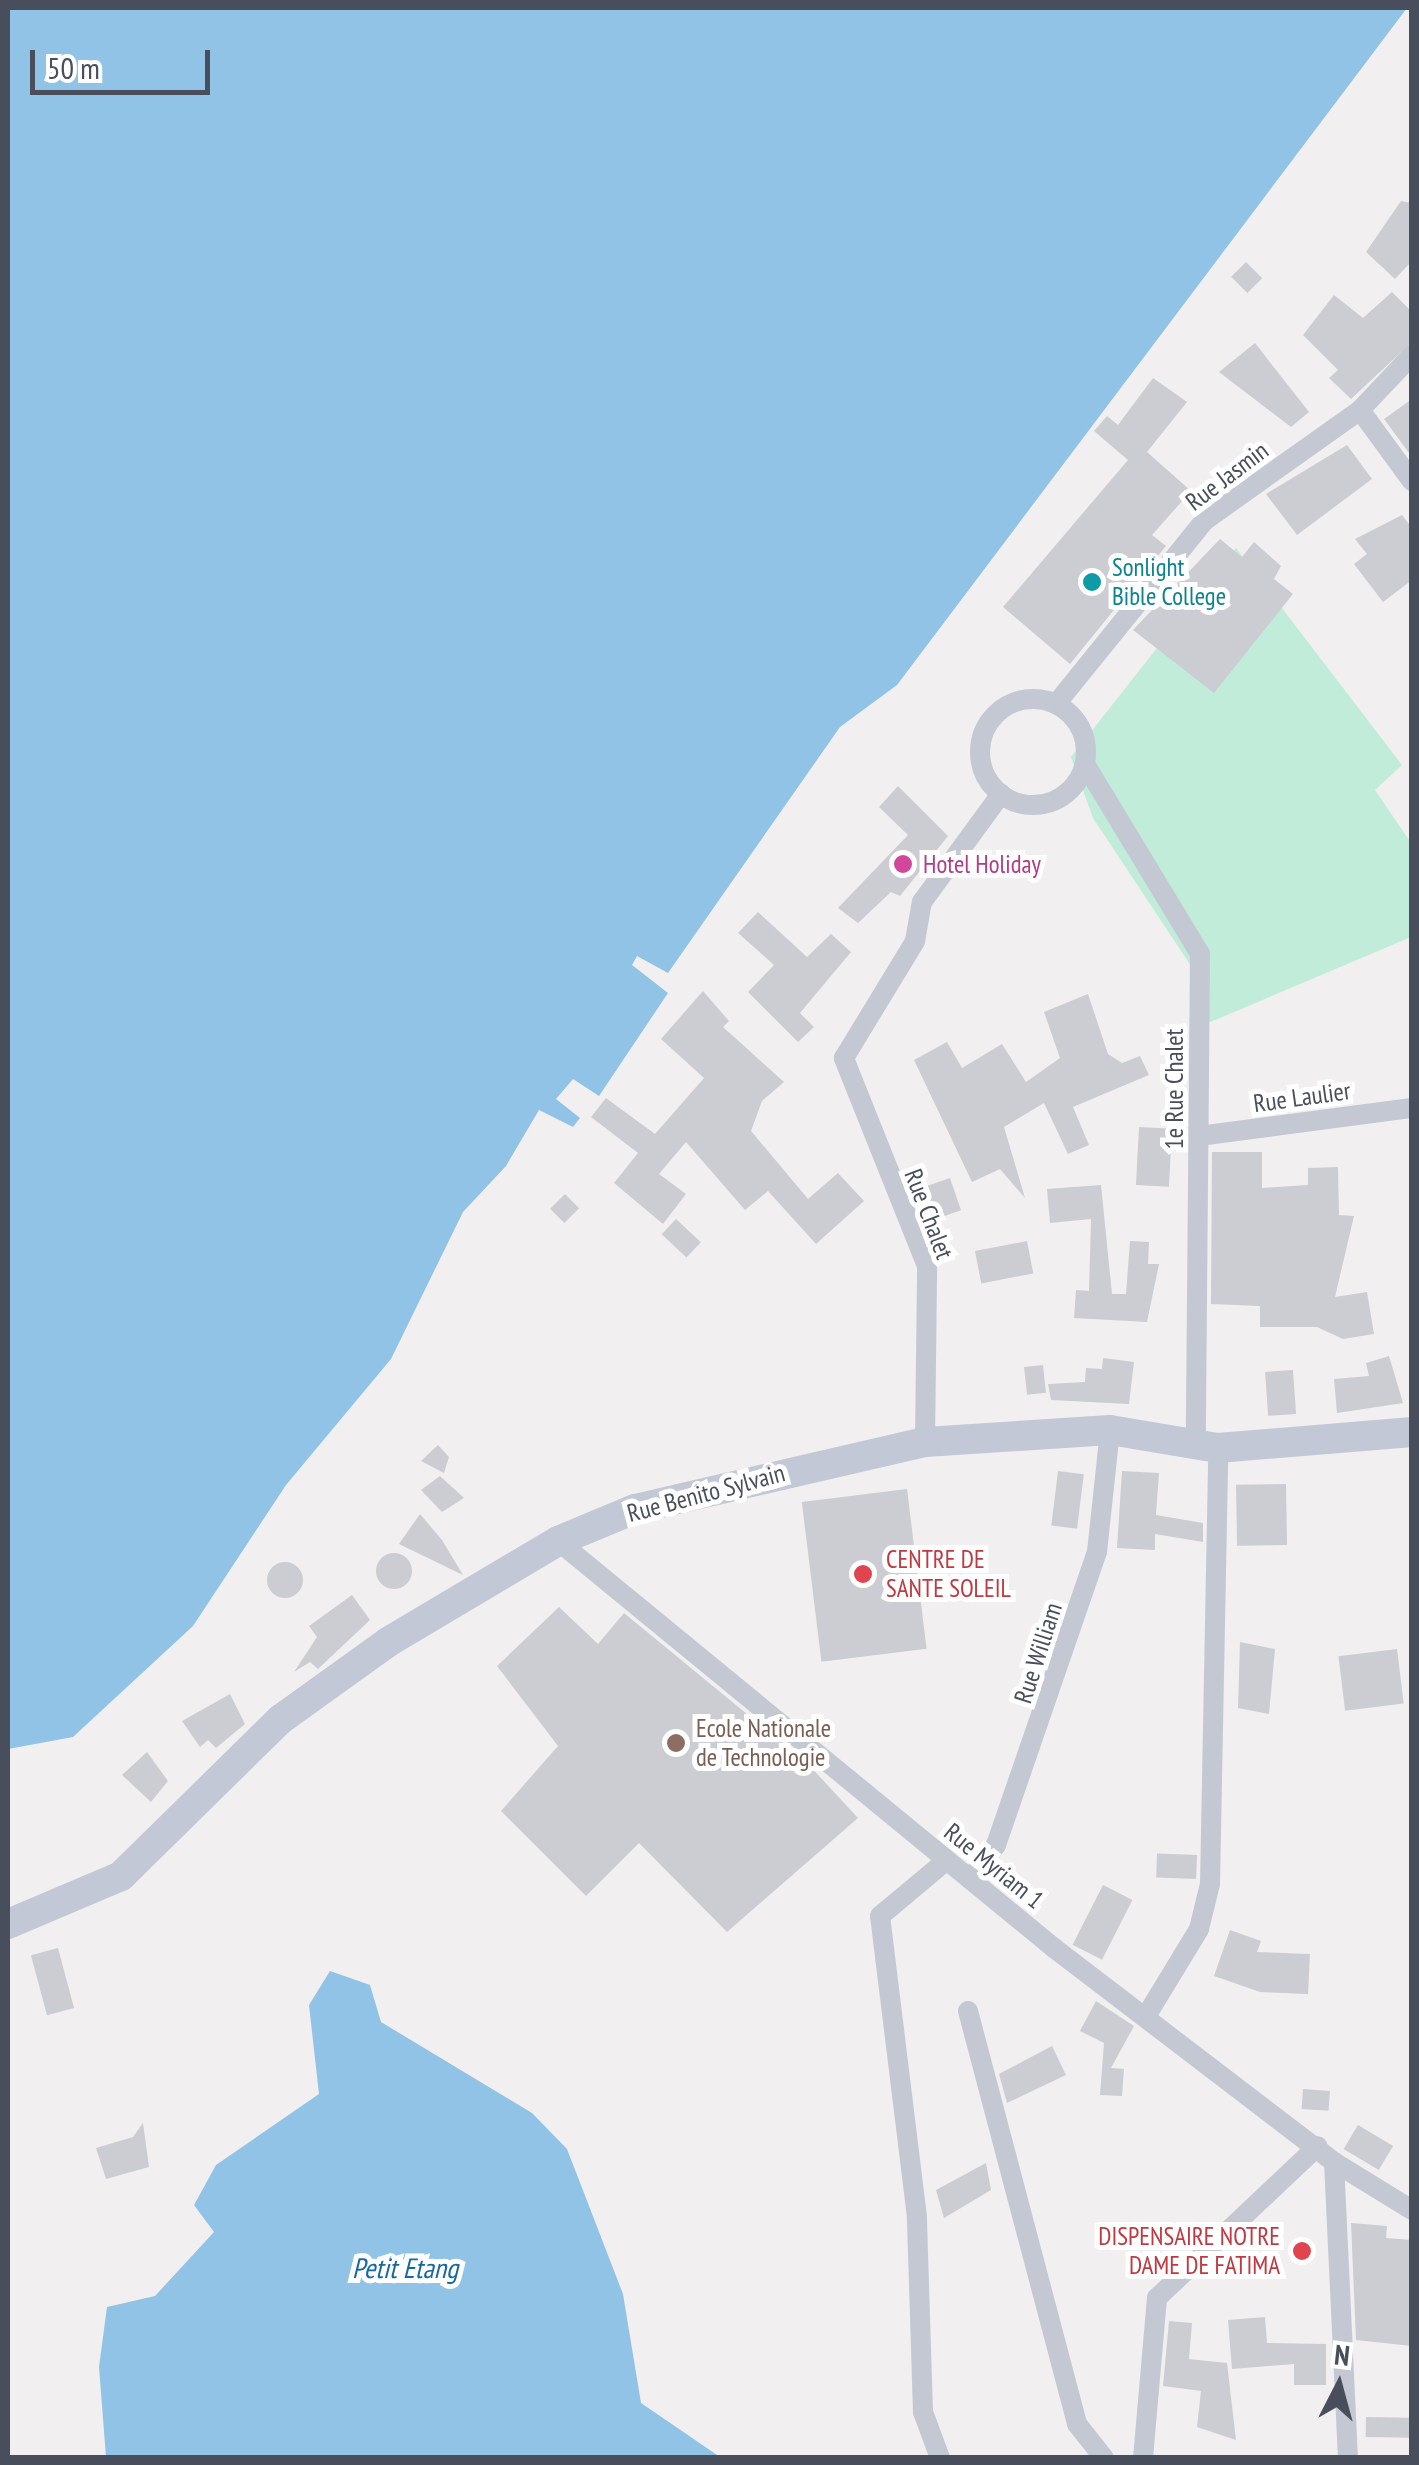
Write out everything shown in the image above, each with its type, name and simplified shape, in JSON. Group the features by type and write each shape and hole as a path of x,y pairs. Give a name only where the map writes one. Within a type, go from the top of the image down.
{"main road":[{"name":"Rue Benito Sylvain","path":"8,1924 121,1876 324,1687 558,1542 634,1509 926,1442 1110,1430 1207,1447 1412,1432"}],"street":[{"name":"Rue Jasmin","path":"1056,704 1204,521 1360,410 1412,355"},
{"path":"1360,410 1412,481"},
{"path":"1022,700 1056,704 1081,729 1085,764 1051,802 1001,794 982,766 992,717 1022,700"},
{"name":"1e Rue Chalet","path":"1085,764 1200,954 1210,1884 1199,1929 1148,2013"},
{"name":"Rue Chalet","path":"926,1442 926,1266 845,1072 916,941 922,902 1001,794"},
{"name":"Rue Laulier","path":"1199,1136 1412,1108"},
{"name":"Rue William","path":"970,1879 996,1844 1097,1552 1110,1430"},
{"name":"Rue Myriam 1","path":"558,1542 970,1879 1148,2013 1334,2162 1412,2210"},
{"path":"940,2458 923,2412 917,2217 880,1916 947,1860"},
{"path":"968,2011 1077,2424 1104,2458"},
{"path":"1143,2458 1157,2298 1318,2146"},
{"path":"1334,2162 1348,2458"}],"green space":[{"path":"1236,548 1402,765 1375,790 1411,843 1411,937 1208,1023 1203,984 1093,818 1071,757"}],"water":[{"path":"8,8 1407,8 897,685 840,727 668,973 637,956 632,965 668,993 599,1096 573,1079 556,1099 580,1118 573,1127 539,1110 506,1166 463,1212 391,1359 286,1485 193,1626 73,1737 8,1749"},
{"name":"Petit Etang","path":"330,1971 370,1985 381,2022 532,2113 567,2149 623,2294 641,2403 720,2457 106,2457 99,2367 107,2307 155,2296 214,2232 194,2205 216,2165 319,2094 309,2005"}],"building":[{"path":"1401,201 1412,203 1412,261 1395,279 1366,252"},
{"path":"1246,262 1262,278 1247,293 1231,277"},
{"path":"1392,292 1412,312 1412,342 1351,399 1329,378 1338,370 1303,335 1334,295 1363,318"},
{"path":"1255,343 1309,412 1291,427 1219,372"},
{"name":"Sonlight Bible College","path":"1153,378 1187,402 1147,452 1191,491 1152,535 1166,546 1070,664 1003,607 1128,460 1094,431 1107,416 1118,425"},
{"path":"1412,399 1412,457 1384,419"},
{"path":"1347,445 1372,479 1297,535 1266,494"},
{"path":"1402,515 1412,528 1412,580 1383,602 1354,564 1367,554 1355,539"},
{"path":"1220,539 1242,557 1254,542 1281,566 1274,579 1293,594 1214,693 1133,630"},
{"name":"Hotel Holiday","path":"898,786 948,836 900,896 891,892 858,923 838,908 908,835 879,807"},
{"path":"758,912 807,957 831,934 851,952 800,1013 814,1027 798,1042 748,992 774,965 738,933"},
{"path":"703,991 729,1021 723,1027 784,1082 762,1101 751,1131 808,1199 838,1173 864,1201 816,1244 768,1191 745,1210 686,1142 659,1174 686,1194 663,1224 614,1183 638,1153 591,1117 606,1098 655,1134 704,1078 661,1039"},
{"path":"1088,994 1108,1054 1122,1063 1140,1056 1149,1075 1073,1107 1089,1145 1068,1154 1044,1103 1004,1127 1025,1198 1000,1169 972,1182 914,1060 947,1042 962,1068 1002,1044 1026,1082 1060,1058 1044,1012"},
{"path":"1139,1127 1172,1129 1169,1187 1136,1185"},
{"path":"1212,1152 1262,1152 1262,1188 1308,1185 1308,1168 1338,1167 1339,1215 1354,1216 1335,1297 1367,1292 1374,1334 1343,1339 1317,1327 1260,1327 1260,1306 1211,1304"},
{"path":"950,1178 961,1210 923,1223 912,1191"},
{"path":"1101,1185 1112,1294 1126,1294 1130,1241 1149,1242 1148,1264 1159,1264 1147,1322 1074,1318 1076,1290 1089,1291 1091,1219 1050,1223 1047,1189"},
{"path":"565,1194 579,1208 564,1223 550,1209"},
{"path":"676,1219 701,1242 687,1258 662,1234"},
{"path":"1027,1241 1033,1273 981,1284 975,1251"},
{"path":"1389,1356 1403,1403 1337,1413 1334,1379 1369,1376 1366,1363"},
{"path":"1103,1358 1134,1362 1129,1404 1051,1400 1048,1384 1085,1382 1086,1368 1102,1369"},
{"path":"1043,1365 1046,1393 1027,1395 1024,1367"},
{"path":"1293,1370 1296,1414 1268,1416 1265,1372"},
{"path":"438,1445 449,1457 444,1473 421,1461"},
{"path":"1058,1471 1084,1474 1077,1529 1051,1526"},
{"path":"1122,1471 1159,1473 1156,1515 1203,1523 1203,1542 1155,1534 1155,1550 1117,1548"},
{"path":"440,1476 464,1498 442,1512 421,1490"},
{"path":"1286,1484 1287,1545 1237,1546 1236,1485"},
{"name":"CENTRE DE SANTE SOLEIL","path":"907,1489 927,1649 821,1662 802,1502"},
{"path":"420,1514 442,1540 463,1575 399,1544"},
{"path":"394,1553 407,1558 412,1571 407,1584 394,1589 381,1584 376,1571 381,1558"},
{"path":"285,1562 297,1568 303,1580 297,1592 285,1598 273,1592 267,1580 273,1568"},
{"path":"352,1595 370,1620 318,1669 310,1662 294,1672 317,1637 309,1626"},
{"path":"559,1607 598,1644 624,1613 808,1764 858,1818 727,1932 639,1843 586,1896 501,1811 558,1746 497,1666"},
{"path":"1240,1642 1275,1649 1269,1714 1238,1708"},
{"path":"1397,1649 1404,1704 1345,1711 1338,1656"},
{"path":"230,1694 245,1724 216,1748 208,1740 200,1747 182,1721"},
{"path":"147,1752 168,1781 151,1802 122,1775"},
{"path":"1157,1854 1197,1855 1196,1879 1156,1878"},
{"path":"1103,1885 1132,1900 1102,1960 1073,1945"},
{"path":"1230,1930 1261,1941 1257,1952 1310,1954 1308,1994 1260,1992 1214,1976"},
{"path":"58,1948 74,2008 47,2015 31,1955"},
{"path":"1096,2001 1134,2026 1111,2068 1124,2069 1122,2096 1100,2095 1104,2043 1080,2031"},
{"path":"1052,2046 1066,2075 1007,2103 999,2074"},
{"path":"1303,2089 1330,2091 1329,2111 1302,2109"},
{"path":"143,2123 149,2167 106,2179 96,2148 133,2137"},
{"path":"1358,2125 1393,2146 1379,2170 1344,2149"},
{"path":"986,2163 991,2190 944,2218 936,2190"},
{"path":"1351,2223 1387,2226 1386,2238 1412,2240 1412,2346 1356,2340"},
{"path":"1265,2317 1267,2343 1326,2344 1326,2385 1294,2385 1294,2364 1232,2369 1228,2320"},
{"path":"1169,2321 1192,2323 1189,2359 1227,2363 1236,2440 1197,2427 1201,2391 1163,2386"},
{"path":"1366,2417 1412,2418 1412,2438 1366,2437"}],"place":[{"name":"Sonlight Bible College","path":"1092,582"},
{"name":"Hotel Holiday","path":"903,864"},
{"name":"CENTRE DE SANTE SOLEIL","path":"863,1574"},
{"name":"Ecole Nationale de Technologie","path":"676,1743"},
{"name":"DISPENSAIRE NOTRE DAME DE FATIMA","path":"1302,2251"}]}
